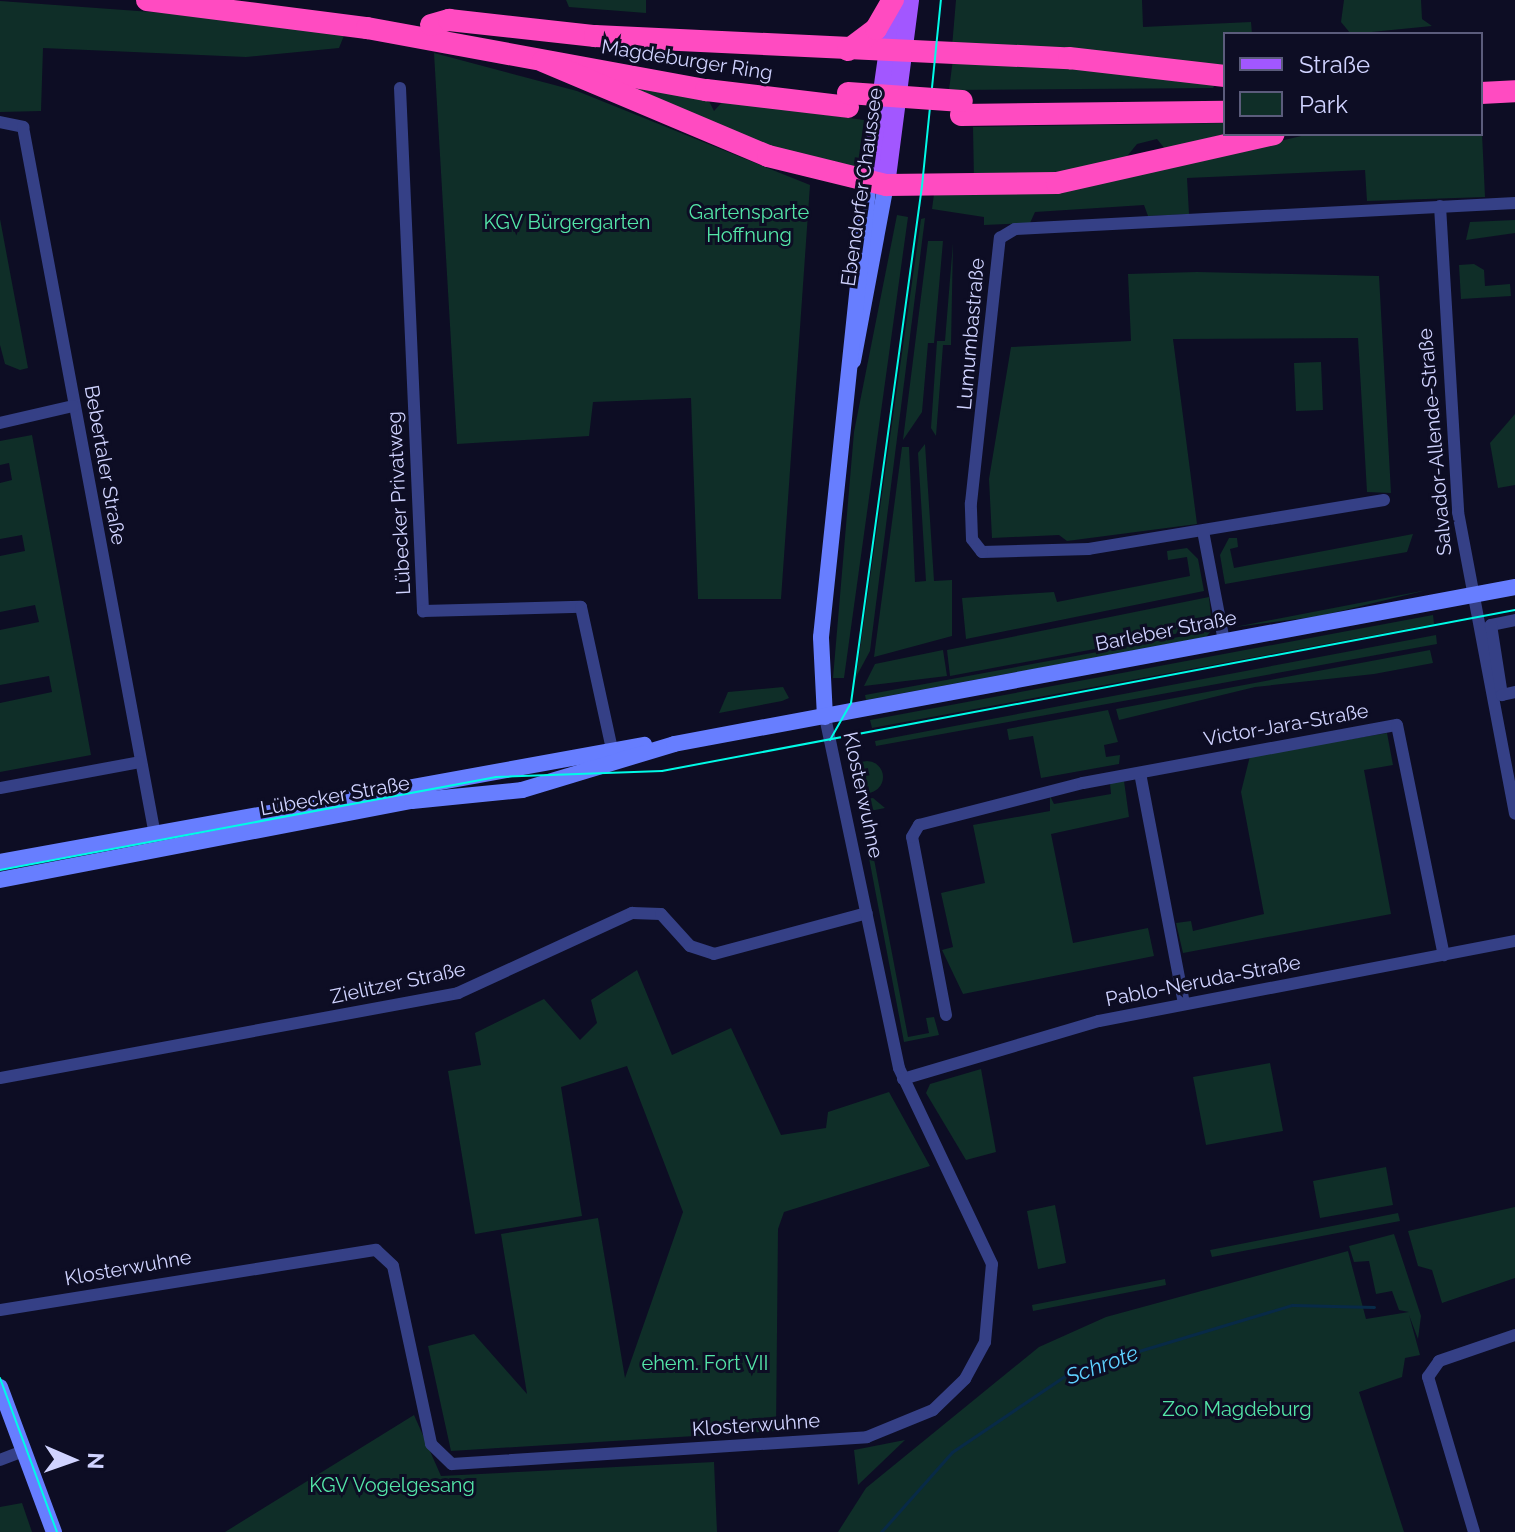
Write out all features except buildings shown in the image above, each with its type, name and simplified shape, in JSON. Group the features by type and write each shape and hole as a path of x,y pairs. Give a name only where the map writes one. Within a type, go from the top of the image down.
{"highway":[{"name":"Magdeburger Ring","path":"147,0 367,28 543,61 848,100 962,108 1223,112"},
{"name":"Magdeburger Ring","path":"270,0 431,25 848,100"},
{"path":"848,50 876,29 894,0"},
{"path":"431,25 449,20 848,50 1069,58 1223,76"},
{"path":"543,61 740,146 877,184 1057,183 1265,136"},
{"path":"1483,79 1515,77"},
{"path":"1483,93 1515,91"},
{"name":"Magdeburger Ring","path":"962,108 1223,98"}],"main road":[{"name":"Ebendorfer Chaussee","path":"894,0 896,51"},
{"name":"Ebendorfer Chaussee","path":"825,717 818,683 847,378 896,51 910,0"},
{"name":"Barleber Straße","path":"825,717 1515,587"},
{"name":"Lübecker Straße","path":"0,862 612,749 674,744 825,717"},
{"name":"Lübecker Straße","path":"0,880 412,801 522,790 674,744"},
{"path":"0,1387 54,1532"}],"street":[{"name":"Lübecker Privatweg","path":"400,88 423,611 581,607 612,749"},
{"name":"Bebertaler Straße","path":"0,122 23,127 155,835"},
{"path":"1440,206 1515,203"},
{"name":"Lumumbastraße","path":"1384,500 1089,549 989,554 976,547 972,492 1000,238 1015,229 1440,206"},
{"name":"Salvador-Allende-Straße","path":"1440,206 1455,483 1472,594 1515,814"},
{"path":"0,423 73,406"},
{"path":"1203,531 1224,641"},
{"path":"1515,620 1491,625 1502,695 1515,692"},
{"name":"Klosterwuhne","path":"0,1310 372,1249 393,1266 423,1417 446,1463 887,1433 933,1410 965,1379 985,1342 994,1293 982,1231 903,1079 825,717"},
{"name":"Victor-Jara-Straße","path":"946,1015 914,829 1140,773 1397,725 1444,955"},
{"path":"0,788 140,762"},
{"path":"1140,773 1184,1004"},
{"name":"Zielitzer Straße","path":"0,1078 458,993 632,913 661,914 690,946 714,954 867,913"},
{"name":"Pablo-Neruda-Straße","path":"903,1079 1051,1033 1184,1004 1515,941"},
{"path":"1474,1532 1428,1377 1439,1361 1515,1335"},
{"path":"0,1460 24,1451"}],"green space":[{"path":"566,0 646,0 646,13 569,7"},
{"path":"956,0 1142,0 1143,27 1251,22 1252,32 1223,32 1223,67 1072,49 952,47"},
{"path":"1344,0 1421,0 1422,19 1432,26 1349,32 1341,22"},
{"path":"0,1 248,19 345,33 339,48 246,57 43,48 41,111 0,112"},
{"name":"KGV Bürgergarten","path":"434,53 577,91 810,185 781,599 698,599 691,398 593,402 589,436 457,444"},
{"path":"953,59 1217,81 1213,88 949,90"},
{"path":"611,81 708,99 714,111 723,101 864,120 857,170 762,146"},
{"path":"1223,123 1223,134 1165,149 1157,139 1137,144 1119,166 974,181 973,127"},
{"path":"1301,136 1482,136 1485,197 1367,201 1365,170 1187,178 1189,214 1148,216 1144,205 1035,212 1030,223 984,225 984,217 932,209 934,194 1058,193"},
{"path":"897,215 908,217 844,678 833,678 854,432"},
{"path":"925,218 870,651 856,677 921,219"},
{"path":"0,219 28,368 20,370 5,364 0,345"},
{"path":"1515,220 1515,233 1466,240 1470,222"},
{"path":"928,241 943,241 934,343 928,343 922,412 903,440"},
{"path":"953,243 951,345 943,345 936,436 931,428 937,341 945,341"},
{"path":"1474,264 1484,270 1485,286 1510,284 1511,296 1461,299 1459,265"},
{"path":"1197,272 1379,276 1391,493 1367,492 1358,338 1173,339 1197,524 1067,541 1059,535 992,538 989,479 1011,347 1131,341 1128,274"},
{"path":"1321,362 1323,410 1296,411 1294,363"},
{"path":"1515,414 1515,485 1498,488 1490,443"},
{"path":"32,435 91,755 0,772 0,703 52,692 49,676 0,685 0,630 39,622 35,605 0,612 0,556 25,551 22,535 0,539 0,483 12,480 9,463 0,465 0,441"},
{"path":"925,444 934,581 952,580 952,636 874,657 902,447 909,447 915,582 926,581 918,453"},
{"path":"1413,534 1407,552 1225,584 1220,555 1229,538 1237,538 1238,547 1230,549 1234,568"},
{"path":"1187,548 1198,559 1204,591 966,639 962,598 1054,592 1057,602 1190,576 1187,557 1168,560 1167,551"},
{"path":"1427,590 1320,616 1235,627"},
{"path":"1209,597 1212,627 950,676 947,650"},
{"path":"1433,615 1434,624 872,728 870,720"},
{"path":"1211,631 1206,637 866,700 865,695"},
{"path":"1436,635 1437,644 876,746 875,741"},
{"path":"943,650 947,676 864,686 875,664"},
{"path":"1430,650 1433,663 1374,674 1255,687 1119,720 1116,709"},
{"path":"783,687 789,698 782,701 719,713 728,692"},
{"path":"1108,710 1118,742 1104,745 1106,757 1120,755 1119,764 1041,778 1033,736 1009,740 1007,729"},
{"path":"1387,733 1393,765 1364,770 1391,914 1183,953 1176,923 1191,921 1193,931 1264,914 1241,792 1250,756"},
{"path":"867,761 878,766 883,777 878,788 867,793 856,788 851,777 856,766"},
{"path":"1124,781 1129,817 1051,834 1073,943 1148,928 1154,956 963,994 942,950 953,947 941,893 985,883 973,825 1050,811 1050,796 1054,804 1111,794 1110,783"},
{"path":"873,798 885,808 865,812 908,1037 929,1033 926,1018 934,1017 939,1035 904,1042 858,800"},
{"name":"ehem. Fort VII","path":"637,970 672,1055 731,1028 781,1135 826,1128 828,1112 889,1092 930,1166 784,1212 778,1229 776,1431 451,1451 428,1346 474,1334 527,1394 501,1234 598,1218 625,1378 683,1212 627,1066 561,1087 582,1216 475,1234 448,1071 481,1065 475,1033 544,999 580,1040 597,1023 591,1000"},
{"path":"1270,1063 1283,1131 1206,1145 1193,1077"},
{"path":"981,1069 996,1152 966,1160 926,1093 930,1084"},
{"path":"1386,1167 1393,1205 1320,1218 1313,1181"},
{"path":"1055,1205 1066,1263 1038,1269 1027,1211"},
{"path":"1515,1207 1515,1278 1442,1303 1432,1270 1418,1266 1408,1231"},
{"path":"1398,1213 1400,1221 1212,1257 1210,1250"},
{"name":"Zoo Magdeburg","path":"1394,1234 1421,1316 1418,1339 1409,1315 1420,1355 1405,1358 1402,1377 1359,1392 1404,1532 838,1532 866,1488 1039,1347 1106,1317 1348,1251 1366,1319 1409,1312 1399,1310 1392,1291 1376,1294 1369,1261 1354,1262 1349,1246"},
{"path":"1165,1279 1166,1285 1033,1311 1032,1305"},
{"name":"KGV Vogelgesang","path":"414,1415 441,1476 714,1462 717,1532 225,1532"},
{"path":"905,1440 858,1485 854,1450"},
{"path":"22,1503 32,1532 0,1532 0,1507"}],"waterway":[{"name":"Schrote","path":"881,1532 952,1452 1072,1371 1292,1305 1374,1307"}],"tram line":[{"path":"830,740 851,703 922,186 941,0"},
{"path":"0,870 496,777 662,771 1515,610"},
{"path":"0,1378 57,1532"}],"park label":[{"name":"Gartensparte Hoffnung","path":"749,224"}]}
